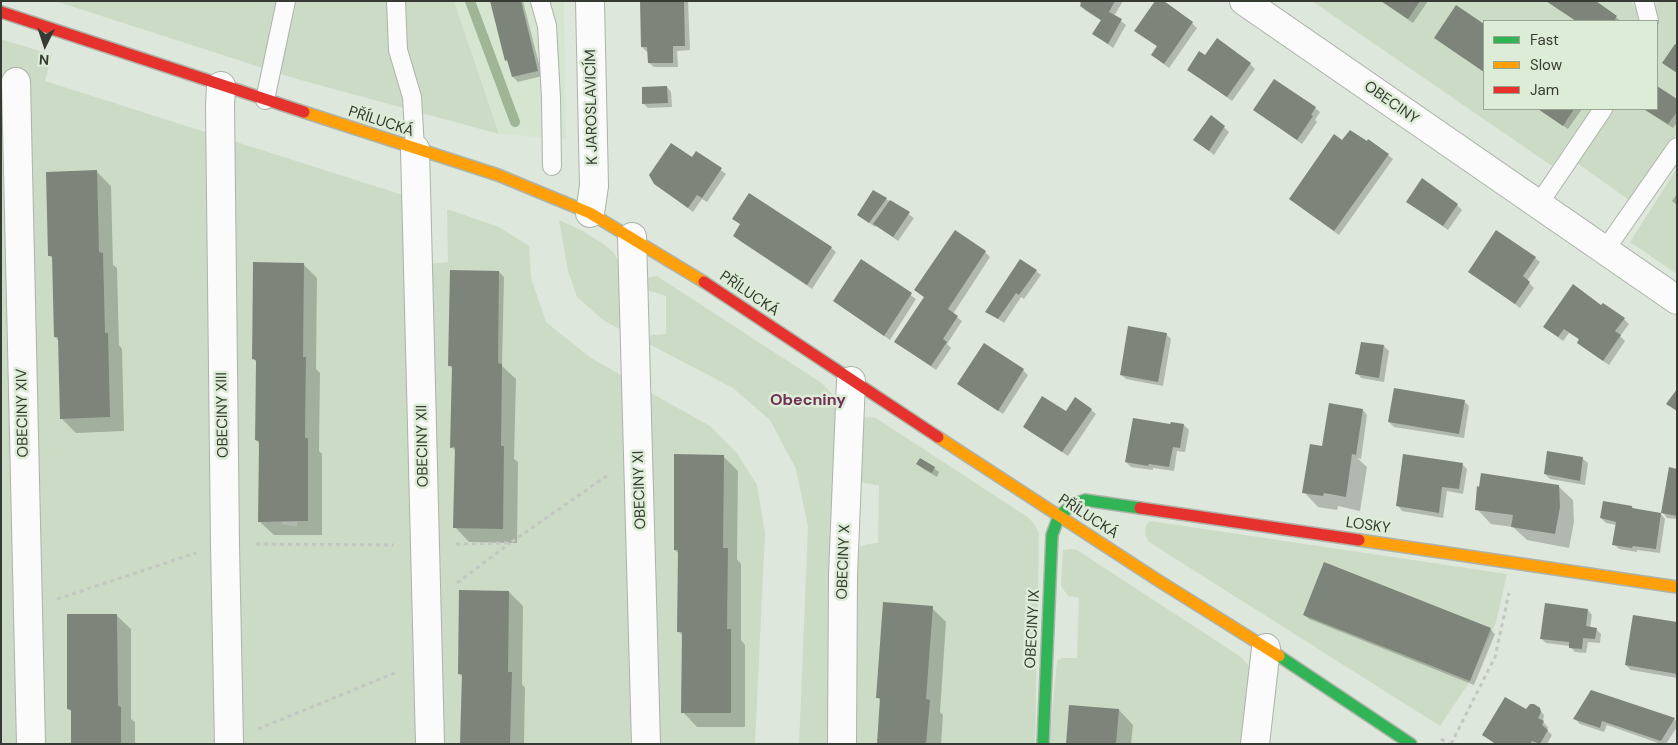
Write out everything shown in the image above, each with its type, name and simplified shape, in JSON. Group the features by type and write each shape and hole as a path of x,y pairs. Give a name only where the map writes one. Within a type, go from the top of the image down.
{"street":[{"name":"K JAROSLAVICÍM","path":"590,1 594,186 590,213"},
{"name":"OBECINY","path":"1244,1 1677,300"},
{"name":"PŘÍLUCKÁ","path":"1,12 264,100 498,175 590,213 707,284 851,381 1159,582 1266,648 1411,744"},
{"name":"OBECINY XIV","path":"16,82 9,118 28,608 31,744"},
{"name":"OBECINY XIII","path":"222,86 220,116 229,742"},
{"name":"OBECINY XII","path":"415,149 430,744"},
{"name":"OBECINY XI","path":"632,237 646,744"},
{"name":"OBECINY X","path":"842,744 843,575 851,381"},
{"name":"LOSKY","path":"1059,516 1072,505 1085,500 1677,588"},
{"name":"OBECINY IX","path":"1043,744 1052,535 1059,516"},
{"path":"1255,744 1266,648"}],"lane":[{"path":"264,100 286,1"},
{"path":"396,1 398,50 412,96 415,149"},
{"path":"540,1 547,26 552,166"},
{"path":"1644,1 1649,20"},
{"path":"1538,205 1602,110"},
{"path":"1604,250 1677,146"}],"path":[{"path":"427,606 510,543"},
{"path":"28,608 225,544"},
{"path":"1452,744 1495,657 1516,563"},
{"path":"229,742 428,659"}],"shaded area":[{"path":"55,1 454,1 499,134 297,79"},
{"path":"454,1 564,1 566,139 499,134"},
{"path":"1312,1 1631,1 1636,8 1639,20 1483,20 1483,110 1591,110 1552,166"},
{"path":"1658,1 1677,1 1677,133 1629,200 1577,163 1611,110 1658,110 1658,20 1655,6"},
{"path":"1,39 52,55 45,81 406,196 421,744 1,744","holes":["253,262 303,263 303,357 306,357 305,438 308,439 308,521 297,522 297,527 282,524 282,522 258,521 259,441 255,440 256,360 252,359"]},
{"path":"1677,168 1677,274 1630,242"},
{"path":"447,209 499,227 529,246 531,278 546,322 591,358 628,379 641,744 441,744 429,264 448,262"},
{"path":"559,220 581,230 614,253 623,270 627,333 603,320 577,297 568,271"},
{"path":"657,276 823,384 831,393 839,408 837,744 799,744 808,527 796,469 770,420 733,388 649,344 652,335 666,334 666,296 647,290 644,278"},
{"path":"644,389 710,426 737,453 757,485 765,533 755,744 656,744"},
{"path":"863,418 876,418 1029,518 1035,525 1039,533 1035,744 851,744 856,548 878,543 879,485 864,483 860,480"},
{"path":"1150,521 1507,574 1496,622 1470,681 1440,726 1149,542 1145,535 1146,525"},
{"path":"1063,550 1077,550 1241,657 1250,670 1245,744 1049,744 1057,661 1062,658 1077,658 1079,598 1068,596 1061,586"}],"building":[{"path":"490,1 521,1 538,71 512,77 507,60 505,61"},
{"path":"640,1 684,1 685,46 673,46 673,63 648,63 647,47 641,47"},
{"path":"1079,1 1115,1 1109,12 1122,19 1108,44 1092,34 1101,20 1080,6 1081,3"},
{"path":"1155,1 1164,1 1193,22 1164,64 1151,55 1157,46 1134,31"},
{"path":"1381,1 1420,1 1408,19"},
{"path":"1546,1 1596,1 1617,16 1615,20 1574,20"},
{"path":"1456,5 1483,23 1483,71 1434,38"},
{"path":"1217,38 1251,63 1227,97 1187,70 1199,51 1205,55"},
{"path":"1675,44 1677,45 1677,73 1662,63"},
{"path":"1274,79 1316,107 1311,115 1313,116 1297,140 1253,110"},
{"path":"667,86 668,103 642,104 642,87"},
{"path":"1658,87 1677,99 1677,112 1668,124 1646,110 1658,110"},
{"path":"1539,110 1573,110 1563,126"},
{"path":"1211,115 1225,126 1209,151 1193,140"},
{"path":"1350,130 1367,141 1368,139 1389,154 1334,231 1289,199 1334,134 1342,140"},
{"path":"671,143 692,157 696,151 722,168 702,198 697,195 688,208 654,184 649,175"},
{"path":"97,170 99,252 103,253 105,333 108,333 110,417 60,419 58,337 54,337 52,256 48,256 46,172"},
{"path":"1422,178 1458,204 1443,226 1406,202"},
{"path":"873,190 887,198 869,223 857,215"},
{"path":"749,193 832,247 807,285 733,236 740,224 732,219"},
{"path":"890,200 910,212 893,237 873,224"},
{"path":"955,230 986,251 948,309 958,316 943,339 947,342 931,366 894,342 924,297 914,290"},
{"path":"1496,230 1536,257 1523,276 1530,282 1515,304 1468,272"},
{"path":"861,259 912,293 884,336 833,301"},
{"path":"1020,259 1037,270 1019,295 1016,293 998,319 985,312"},
{"path":"253,262 304,263 303,357 306,357 305,438 308,438 308,521 258,522 259,441 255,440 256,360 252,359"},
{"path":"450,270 499,271 498,363 502,364 501,446 504,446 503,529 453,528 455,447 450,448 452,366 448,366"},
{"path":"1573,284 1601,305 1603,303 1625,318 1615,331 1621,335 1603,361 1577,343 1579,339 1564,329 1558,337 1543,327"},
{"path":"1128,326 1167,333 1158,382 1120,375"},
{"path":"1361,342 1384,345 1379,378 1355,374"},
{"path":"984,343 1024,369 998,411 957,384"},
{"path":"1394,388 1465,400 1459,434 1388,422"},
{"path":"1677,389 1677,411 1666,404"},
{"path":"1042,396 1066,411 1075,397 1092,409 1062,452 1023,427"},
{"path":"1329,403 1363,409 1356,455 1352,454 1346,497 1324,493 1323,496 1302,493 1310,444 1322,446"},
{"path":"1133,418 1170,424 1171,422 1184,424 1180,448 1173,447 1169,467 1125,462"},
{"path":"1547,451 1583,457 1580,481 1544,474"},
{"path":"674,454 724,455 723,548 728,548 727,629 731,629 731,713 681,713 682,632 677,632 678,550 674,550"},
{"path":"1403,454 1463,463 1459,489 1442,487 1439,513 1396,506"},
{"path":"920,458 935,467 932,473 916,464"},
{"path":"1669,467 1677,469 1677,516 1661,513"},
{"path":"1481,473 1559,485 1560,507 1555,534 1511,527 1513,515 1475,510 1477,486 1479,487"},
{"path":"1603,501 1661,513 1656,549 1612,545 1616,522 1600,518"},
{"path":"1324,562 1491,628 1470,681 1303,615"},
{"path":"459,590 509,591 508,672 512,672 510,744 460,744 462,674 458,674"},
{"path":"883,602 933,606 926,699 930,700 926,744 877,744 880,698 876,698"},
{"path":"1545,603 1588,609 1586,626 1597,628 1595,639 1583,638 1582,649 1569,648 1569,642 1540,639"},
{"path":"67,614 117,614 118,706 121,707 121,744 71,744 71,710 67,709"},
{"path":"1633,615 1677,622 1677,674 1625,665"},
{"path":"1591,690 1675,718 1661,741 1602,721 1600,728 1573,719"},
{"path":"1505,697 1526,709 1530,704 1540,708 1541,712 1538,718 1544,721 1542,725 1548,730 1540,744 1532,741 1530,744 1496,744 1482,735"},
{"path":"1069,705 1119,709 1116,744 1066,744"}],"waterway":[{"path":"470,1 515,122"}],"traffic: fast":[{"path":"1043,744 1052,535 1059,516 1072,505 1085,500 1140,508"},
{"path":"1279,656 1411,744"}],"traffic: slow":[{"path":"304,112 498,175 590,213 704,282"},
{"path":"938,437 1159,581 1279,656"},
{"path":"1359,540 1677,587"}],"traffic: jam":[{"path":"1,12 304,112"},
{"path":"704,282 938,437"},
{"path":"1140,508 1359,540"}],"district":[{"name":"Obecniny","path":"808,401"}]}
